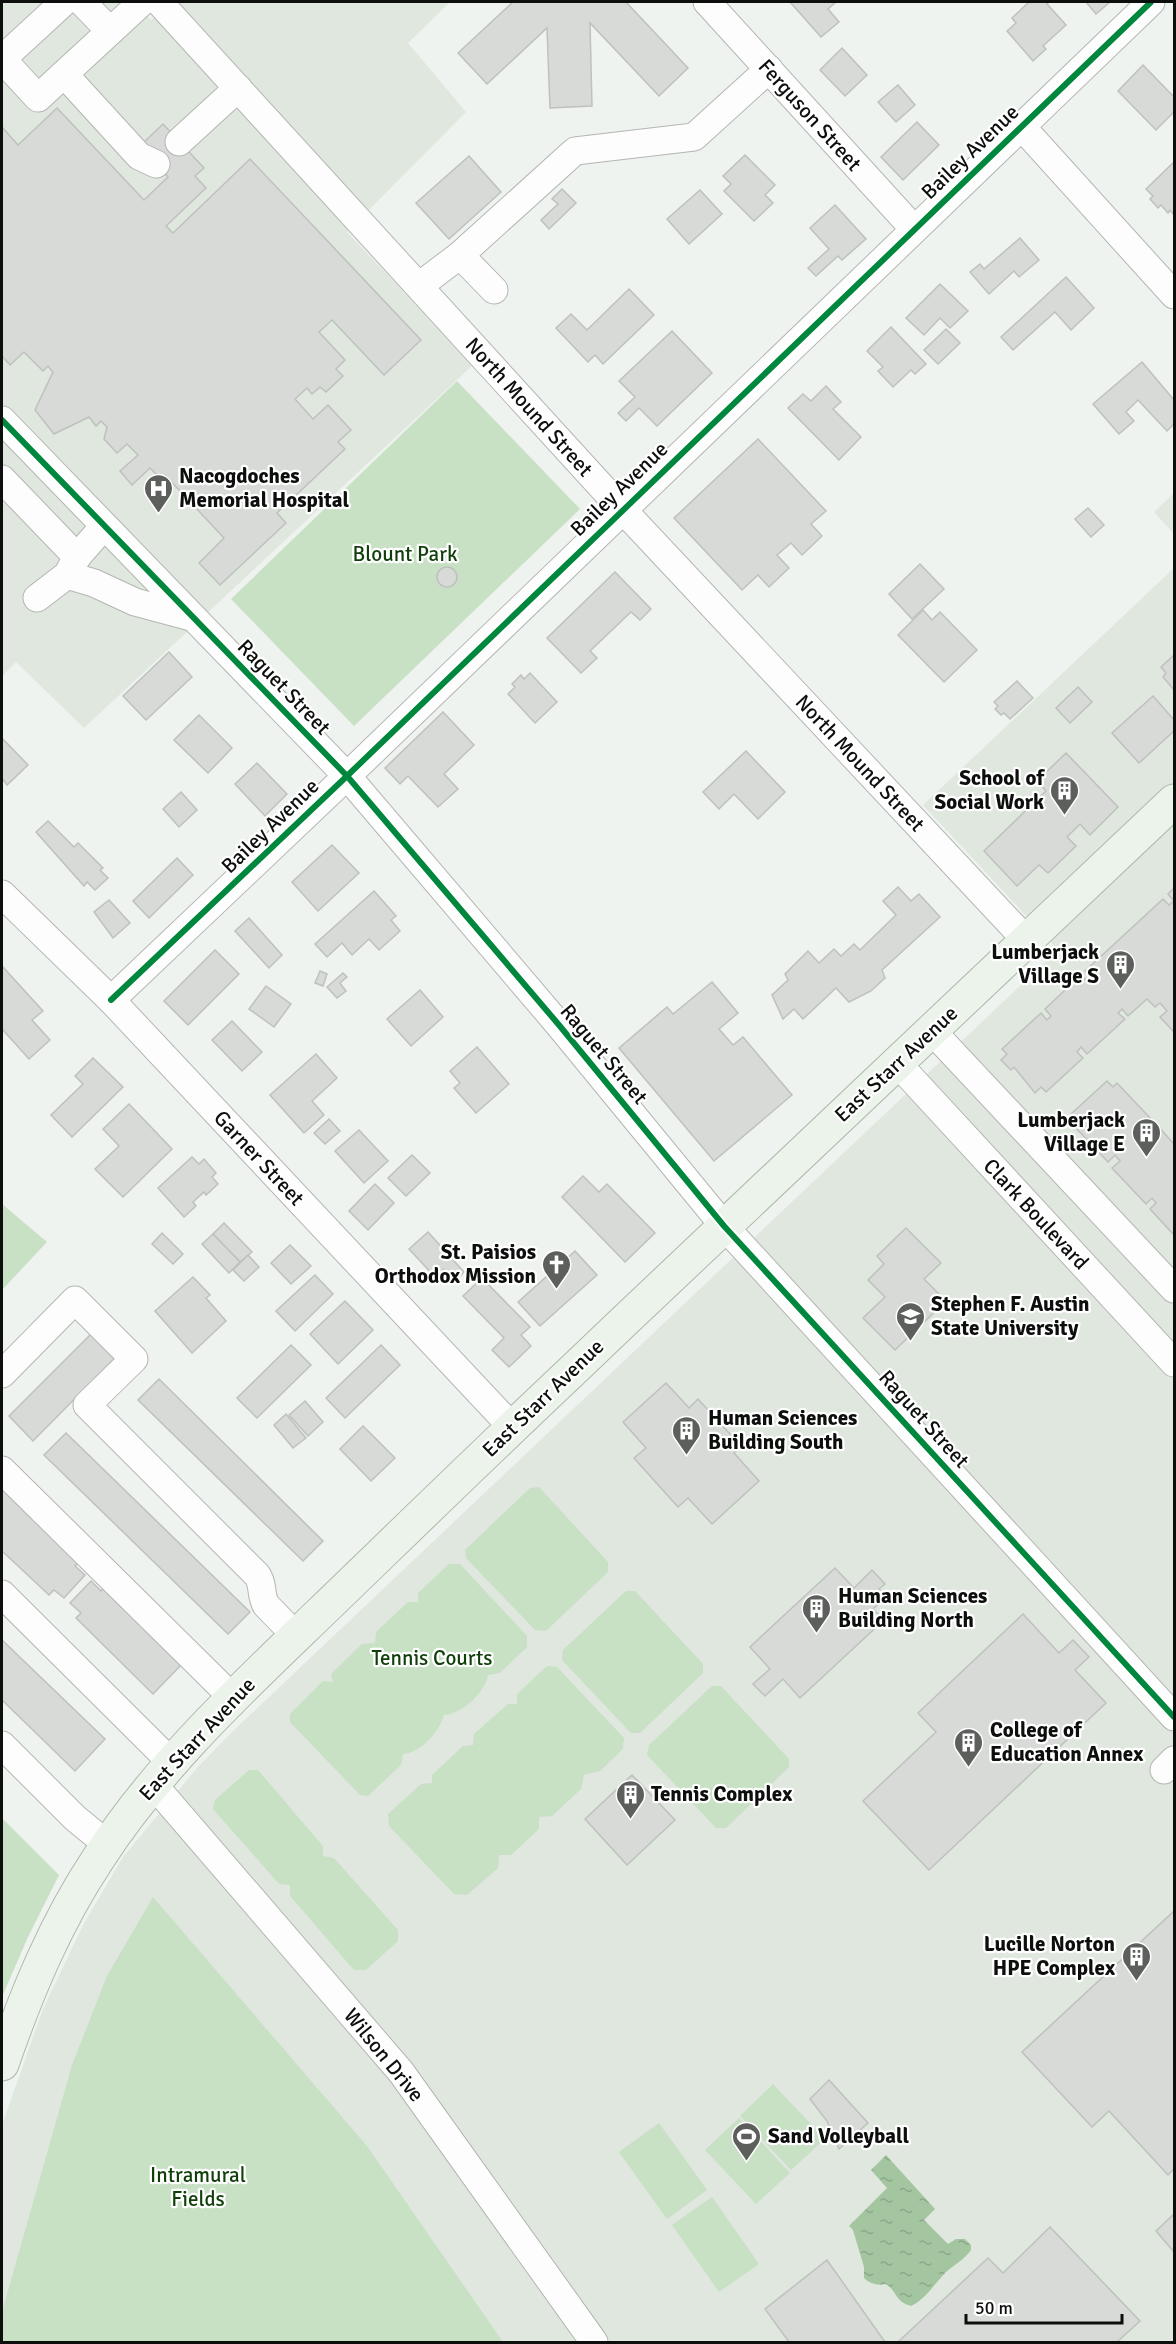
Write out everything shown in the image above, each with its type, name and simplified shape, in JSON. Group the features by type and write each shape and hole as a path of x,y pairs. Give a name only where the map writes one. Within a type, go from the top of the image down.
{"main road":[{"name":"East Starr Avenue","path":"2,2064 22,2005 46,1953 76,1896 108,1845 163,1774 233,1698 512,1427 1174,801"}],"street":[{"path":"64,2 2,59 38,98 142,2"},
{"path":"82,2 110,31"},
{"name":"North Mound Street","path":"159,2 622,509 1026,941"},
{"name":"Ferguson Street","path":"707,2 914,229"},
{"name":"Bailey Avenue","path":"111,1000 347,776 1150,2"},
{"path":"419,286 460,255 576,151 694,137 768,69"},
{"path":"64,74 139,156 156,164"},
{"path":"179,142 238,88"},
{"path":"1021,126 1174,295"},
{"path":"460,255 494,290"},
{"name":"Raguet Street","path":"2,420 347,776 551,1016 724,1226 1174,1717"},
{"path":"2,479 72,566 94,583 135,602 193,618"},
{"path":"38,598 72,566 104,526"},
{"name":"Garner Street","path":"2,894 111,1000 512,1427"},
{"path":"932,1031 1174,1289"},
{"name":"Clark Boulevard","path":"898,1064 1174,1364"},
{"path":"2,1374 75,1300 134,1359 87,1406 257,1575 263,1586 264,1601 296,1636"},
{"path":"2,1470 233,1698"},
{"name":"Wilson Drive","path":"2,1594 163,1774 401,2072 594,2343"},
{"path":"2,1745 75,1818 108,1845"}],"shaded area":[{"name":"Nacogdoches Memorial Hospital","path":"2,2 135,2 151,20 171,2 450,2 408,43 466,112 347,232 473,365 84,728 16,662 2,676"},
{"path":"1174,493 1174,534 1154,512"},
{"name":"Stephen F. Austin State University","path":"1174,568 1174,2342 2,2342 2,2125 43,2009 83,1925 123,1857 197,1768 232,1732 1058,950 923,805"}],"green space":[{"name":"Blount Park","path":"457,381 580,509 354,726 231,599"},
{"path":"2,1204 47,1242 2,1290"},
{"name":"Tennis Courts","path":"539,1487 608,1562 608,1572 546,1631 535,1630 466,1558 465,1550 530,1488"},
{"name":"Tennis Courts","path":"449,1564 460,1564 527,1636 527,1647 500,1673 488,1675 478,1695 466,1706 444,1715 429,1740 417,1749 403,1754 401,1765 368,1796 360,1795 290,1722 290,1714 323,1681 333,1682 331,1674 362,1644 375,1643 376,1632 408,1602 418,1602 418,1593"},
{"path":"626,1591 635,1591 703,1664 703,1673 640,1733 631,1733 562,1660 563,1650"},
{"name":"Tennis Courts","path":"547,1666 557,1667 624,1738 623,1749 600,1771 584,1775 581,1789 552,1816 539,1817 539,1829 511,1855 499,1855 498,1868 467,1895 454,1894 389,1826 388,1814 421,1784 432,1783 432,1775 463,1746 473,1745 474,1734 508,1704 517,1704 517,1694"},
{"path":"712,1686 721,1686 789,1759 789,1767 726,1828 716,1828 647,1755 649,1745"},
{"path":"249,1770 258,1770 323,1846 323,1856 334,1858 398,1930 398,1941 366,1970 354,1970 290,1896 290,1885 279,1884 213,1809 215,1800"},
{"path":"2,1818 59,1875 28,1937 2,1997"},
{"name":"Intramural Fields","path":"153,1897 367,2146 503,2342 2,2342 2,2312 72,2065 107,1976"},
{"name":"Sand Volleyball","path":"773,2084 825,2139 791,2170 740,2116"},
{"name":"Sand Volleyball","path":"739,2118 790,2173 756,2204 705,2150"},
{"path":"659,2123 707,2190 667,2219 619,2152"},
{"path":"712,2197 759,2264 719,2292 672,2225"}],"water":[{"path":"886,2155 935,2209 924,2220 948,2244 956,2239 965,2239 971,2245 971,2250 965,2257 911,2306 902,2302 886,2284 874,2284 864,2278 864,2267 853,2230 849,2226 887,2188 871,2170"}],"building":[{"path":"513,2 626,2 688,68 659,96 590,23 592,106 550,108 547,28 487,84 458,53"},
{"path":"790,2 836,2 828,9 839,22 821,37"},
{"path":"1029,2 1049,2 1047,4 1066,25 1043,46 1046,49 1033,61 1007,31 1016,23 1012,18"},
{"path":"1086,2 1110,2 1096,14"},
{"path":"842,48 867,75 845,96 820,70"},
{"path":"1143,65 1174,97 1174,112 1156,130 1118,91"},
{"path":"898,85 915,105 896,122 878,102"},
{"path":"57,108 144,200 168,177 139,147 163,124 204,168 195,176 206,188 166,226 173,233 250,159 421,340 384,375 332,320 319,332 345,360 336,369 343,376 326,392 320,387 312,394 307,388 295,399 313,419 328,405 351,430 338,442 345,449 277,513 286,523 220,585 199,563 224,538 165,475 161,479 150,468 132,485 120,471 138,455 127,444 117,453 104,439 107,427 101,421 96,426 89,417 54,434 35,410 53,372 48,366 43,371 24,352 10,365 2,356 2,127 18,145"},
{"path":"917,122 939,145 903,180 881,157"},
{"path":"745,155 775,185 765,195 773,203 754,221 724,191 731,184 723,176"},
{"path":"469,156 501,192 449,239 416,203"},
{"path":"1174,162 1174,215 1170,210 1168,213 1161,205 1158,208 1150,199 1153,196 1146,189"},
{"path":"562,189 576,203 549,229 541,220 558,204 552,199"},
{"path":"700,190 722,214 689,244 667,219"},
{"path":"835,205 866,239 842,260 838,256 816,276 808,268 829,249 810,228"},
{"path":"1020,238 1039,260 1019,277 1014,271 989,294 970,272 980,264 984,269"},
{"path":"1066,277 1094,308 1071,330 1055,312 1013,350 1001,337"},
{"path":"940,284 968,311 950,328 940,318 924,335 906,318"},
{"path":"629,289 654,315 603,364 595,355 588,362 556,328 571,314 587,330"},
{"path":"891,327 926,364 915,374 911,370 893,387 878,371 883,367 867,351"},
{"path":"946,329 960,343 938,364 924,350"},
{"path":"672,331 712,373 657,426 639,408 626,421 618,413 635,397 619,381"},
{"path":"1142,362 1174,400 1174,424 1167,431 1138,400 1126,412 1134,421 1119,434 1093,404"},
{"path":"826,386 841,402 833,409 861,437 839,460 788,408 803,394 811,401"},
{"path":"758,439 826,511 811,524 822,536 802,555 791,543 777,555 789,568 769,587 758,575 742,590 674,518"},
{"path":"1088,508 1104,525 1091,537 1075,519"},
{"path":"920,564 944,589 912,619 889,594"},
{"path":"447,567 454,570 457,577 454,584 447,587 440,584 437,577 440,570"},
{"path":"615,572 651,609 640,620 631,612 590,651 597,658 581,673 547,638"},
{"path":"923,610 932,620 940,612 977,650 944,682 898,635"},
{"path":"169,652 192,677 146,720 123,696"},
{"path":"1174,655 1174,690 1163,677 1166,673 1161,667"},
{"path":"530,673 557,702 535,723 508,694 515,687 512,684 521,675 524,679"},
{"path":"1017,681 1033,698 1010,719 995,709 998,706 994,702"},
{"path":"1078,687 1092,702 1070,723 1056,708"},
{"path":"1153,696 1174,720 1174,731 1139,763 1112,733"},
{"path":"443,712 474,745 444,774 458,789 438,807 408,776 400,784 385,768"},
{"path":"199,715 232,748 208,773 174,740"},
{"path":"2,738 28,765 7,785 2,778"},
{"path":"746,751 785,792 758,819 734,794 719,809 703,792"},
{"name":"School of Social Work","path":"1066,753 1118,807 1090,835 1080,824 1067,837 1076,846 1048,873 1039,865 1017,886 984,851 1046,791 1037,781"},
{"path":"257,763 287,794 265,816 235,784"},
{"path":"181,792 197,810 179,827 163,809"},
{"path":"48,821 74,847 78,843 103,868 100,870 108,878 95,890 87,882 84,886 36,832"},
{"path":"332,845 359,873 318,911 292,882"},
{"path":"177,858 193,875 149,918 133,901"},
{"path":"898,887 911,901 919,894 940,917 882,970 885,978 871,991 849,1002 836,988 803,1019 794,1009 783,1019 772,995 788,980 785,974 808,951 819,963 834,949 841,956 854,944 860,950 896,915 883,901"},
{"path":"1174,888 1174,901 1168,894"},
{"path":"374,891 396,916 391,920 400,931 379,950 369,939 352,955 342,943 327,957 315,944"},
{"name":"Lumberjack Village S","path":"1163,899 1169,905 1174,901 1174,1032 1160,1017 1167,1011 1160,1003 1155,1007 1147,999 1128,1016 1122,1009 1118,1013 1125,1019 1087,1054 1081,1047 1077,1052 1083,1058 1046,1092 1041,1087 1035,1093 1014,1067 1011,1070 1001,1060 1007,1054 1002,1049 1041,1013 1047,1020 1051,1016 1045,1009 1081,975 1088,982 1092,978 1085,971"},
{"path":"109,900 130,923 113,938 94,912"},
{"path":"249,918 282,955 269,968 235,931"},
{"path":"215,950 239,974 188,1025 164,1001"},
{"path":"2,966 43,1011 32,1020 50,1040 29,1059 2,1029"},
{"path":"320,971 327,974 323,986 315,983"},
{"path":"343,973 347,977 340,983 346,991 337,998 327,987"},
{"path":"712,982 738,1013 719,1029 733,1045 743,1037 792,1095 714,1161 619,1048 667,1007 673,1014"},
{"path":"266,986 291,1004 274,1027 249,1009"},
{"path":"420,990 443,1017 411,1046 387,1019"},
{"path":"232,1021 262,1052 242,1071 212,1040"},
{"path":"477,1047 509,1084 476,1113 454,1088 460,1083 450,1071"},
{"path":"316,1054 337,1078 312,1101 324,1115 304,1133 270,1095"},
{"path":"93,1058 123,1087 72,1137 51,1115 83,1084 75,1076"},
{"name":"Lumberjack Village E","path":"1107,1081 1113,1087 1117,1083 1152,1120 1145,1127 1150,1132 1157,1125 1174,1144 1174,1235 1150,1209 1156,1203 1152,1198 1146,1204 1112,1168 1120,1161 1115,1155 1108,1162 1074,1126 1078,1122 1071,1114"},
{"path":"129,1104 172,1149 123,1197 95,1169 119,1146 103,1129"},
{"path":"329,1119 340,1131 325,1144 314,1133"},
{"path":"359,1130 388,1161 364,1183 335,1151"},
{"path":"412,1155 430,1173 406,1196 388,1178"},
{"path":"192,1157 199,1164 204,1159 216,1173 212,1177 218,1184 206,1195 204,1192 193,1202 196,1206 184,1217 158,1188"},
{"path":"583,1176 599,1192 607,1184 655,1233 625,1262 562,1197"},
{"path":"375,1184 394,1203 368,1230 349,1211"},
{"path":"224,1223 252,1252 240,1262 213,1234"},
{"path":"906,1228 941,1263 924,1279 946,1301 895,1350 863,1318 885,1297 868,1280 884,1264 877,1256"},
{"path":"428,1232 464,1272 455,1281 444,1269 435,1277 409,1249"},
{"path":"162,1233 183,1254 173,1264 152,1244"},
{"path":"213,1234 240,1262 229,1273 202,1244"},
{"path":"290,1245 311,1266 291,1284 271,1263"},
{"name":"St. Paisios Orthodox Mission","path":"575,1251 597,1275 540,1326 518,1302"},
{"path":"248,1255 259,1267 244,1281 233,1270"},
{"path":"315,1275 333,1294 295,1331 276,1311"},
{"path":"193,1277 210,1295 206,1298 226,1321 192,1353 155,1311"},
{"path":"482,1278 530,1327 521,1335 531,1346 509,1367 492,1350 504,1338 463,1296"},
{"path":"345,1301 373,1330 338,1364 310,1334"},
{"path":"91,1334 115,1358 33,1441 9,1416"},
{"path":"291,1345 311,1365 257,1418 237,1398"},
{"path":"381,1345 400,1365 345,1418 326,1398"},
{"path":"159,1379 323,1541 303,1561 138,1400"},
{"name":"Human Sciences Building South","path":"666,1383 689,1408 698,1399 741,1446 734,1453 759,1481 712,1524 688,1498 678,1507 634,1458 646,1448 623,1422"},
{"path":"305,1401 323,1422 308,1436 289,1415"},
{"path":"286,1414 306,1438 293,1448 274,1425"},
{"path":"363,1426 395,1458 371,1481 340,1449"},
{"path":"66,1433 250,1612 228,1634 44,1455"},
{"path":"2,1488 79,1562 75,1566 85,1575 64,1598 54,1590 49,1595 2,1551"},
{"name":"Human Sciences Building North","path":"835,1568 854,1588 872,1570 885,1584 879,1589 886,1597 873,1609 884,1620 800,1698 783,1679 765,1696 753,1684 770,1669 750,1647"},
{"path":"91,1581 101,1591 105,1586 183,1663 153,1694 76,1618 81,1613 70,1603"},
{"name":"College of Education Annex","path":"1023,1614 1059,1653 1073,1640 1089,1657 1075,1670 1106,1703 929,1870 863,1801 936,1732 918,1713"},
{"path":"2,1640 105,1739 75,1771 2,1700"},
{"name":"Tennis Complex","path":"632,1775 675,1820 627,1865 585,1819"},
{"name":"Lucille Norton HPE Complex","path":"1174,1911 1174,2169 1168,2175 1109,2111 1092,2127 1022,2052"},
{"path":"829,2080 868,2123 839,2149 827,2121 810,2099"},
{"path":"1174,2214 1174,2252 1156,2231"},
{"path":"1050,2227 1140,2321 1117,2342 898,2342 988,2258 1003,2273"},
{"path":"827,2260 885,2342 789,2342 765,2309"}],"cycle path":[{"path":"111,1000 1151,2"},
{"path":"2,420 347,776 559,1025 724,1226 1174,1717"}],"place":[{"name":"Nacogdoches Memorial Hospital","path":"158,514"},
{"name":"School of Social Work","path":"1065,816"},
{"name":"Lumberjack Village S","path":"1120,990"},
{"name":"Lumberjack Village E","path":"1146,1158"},
{"name":"St. Paisios Orthodox Mission","path":"557,1290"},
{"name":"Stephen F. Austin State University","path":"910,1342"},
{"name":"Human Sciences Building South","path":"687,1456"},
{"name":"Human Sciences Building North","path":"817,1634"},
{"name":"College of Education Annex","path":"969,1768"},
{"name":"Tennis Complex","path":"630,1820"},
{"name":"Lucille Norton HPE Complex","path":"1136,1982"},
{"name":"Sand Volleyball","path":"747,2162"}]}
